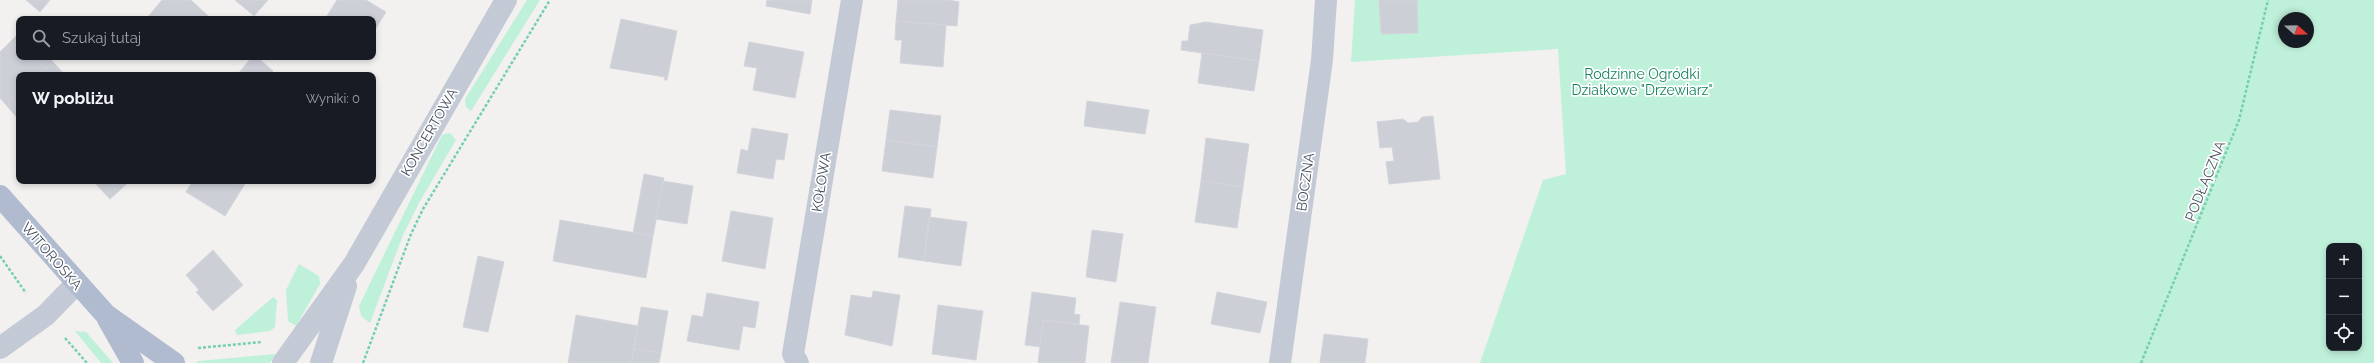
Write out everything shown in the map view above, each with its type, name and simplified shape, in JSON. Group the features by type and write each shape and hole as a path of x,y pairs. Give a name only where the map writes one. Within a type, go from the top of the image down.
{"main road":[{"name":"WITOROSKA","path":"0,196 77,284 106,314 133,363"},
{"name":"WITOROSKA","path":"106,314 182,356"}],"street":[{"name":"KONCERTOWA","path":"283,363 354,264 506,0"},
{"name":"KOŁOWA","path":"798,363 793,354 852,0"},
{"name":"BOCZNA","path":"1280,363 1322,60 1326,0"},
{"name":"KONCERTOWA","path":"321,363 354,264"},
{"path":"0,348 46,315 77,284"}],"path":[{"path":"364,363 411,234 423,210 550,0"},
{"name":"PODŁĄCZNA","path":"2141,363 2239,120 2268,0"},
{"path":"66,338 87,363"},
{"path":"182,356 270,341"}],"green space":[{"path":"527,0 540,0 471,111 466,107 465,99"},
{"name":"Rodzinne Ogródki Działkowe \"Drzewiarz\"","path":"1355,0 2374,0 2374,363 1480,363 1543,180 1566,174 1558,49 1351,62"},
{"path":"450,133 456,140 419,203 403,235 370,323 361,316 359,306 442,135"},
{"path":"299,264 319,276 320,284 296,326 288,321 286,290"},
{"path":"273,297 277,300 275,327 270,331 237,335 235,330"},
{"path":"75,331 86,332 113,363 101,363"},
{"path":"276,354 270,363 195,363 199,361"}],"building":[{"path":"26,0 50,0 40,12"},
{"path":"162,0 191,0 208,16 149,16"},
{"path":"235,0 268,0 254,16"},
{"path":"337,0 366,0 386,12 376,28 376,16 327,16"},
{"path":"767,0 812,0 810,14 766,6"},
{"path":"898,0 949,0 959,2 957,26 896,21"},
{"path":"1379,0 1417,0 1418,33 1381,34"},
{"path":"621,19 677,31 667,80 664,80 665,77 610,68"},
{"path":"896,21 946,25 943,67 900,63 902,40 895,40"},
{"path":"1206,22 1263,30 1259,61 1181,50 1182,41 1188,41 1190,25"},
{"path":"16,36 16,60 51,60 53,62 41,72 16,72 16,95 12,98 16,103 16,117 0,98 0,52"},
{"path":"749,42 804,52 795,98 753,90 757,68 744,66"},
{"path":"1202,53 1259,61 1254,91 1198,83"},
{"path":"250,60 260,60 273,71 272,72 240,72"},
{"path":"53,62 62,72 41,72"},
{"path":"16,95 16,103 12,98"},
{"path":"1087,101 1149,110 1145,134 1084,126"},
{"path":"890,110 941,116 937,147 886,140"},
{"path":"1433,116 1440,179 1389,184 1386,162 1394,161 1392,147 1380,148 1377,122 1403,119 1408,123 1418,122 1422,117"},
{"path":"752,128 788,134 784,160 776,159 773,179 737,173 741,149 748,151"},
{"path":"1206,138 1249,144 1243,187 1201,181"},
{"path":"886,140 937,147 933,178 882,171"},
{"path":"644,174 664,178 653,236 633,233"},
{"path":"663,181 693,186 687,224 656,219"},
{"path":"1201,181 1243,187 1237,228 1195,222"},
{"path":"96,184 127,184 110,199"},
{"path":"191,184 245,184 225,216 186,192"},
{"path":"905,206 931,209 924,261 898,257"},
{"path":"731,211 773,218 765,269 722,261"},
{"path":"929,217 967,222 961,266 924,261"},
{"path":"560,220 653,236 646,278 553,261"},
{"path":"1092,230 1123,234 1116,282 1086,277"},
{"path":"213,250 243,285 213,311 196,292 199,290 186,275"},
{"path":"478,256 504,262 488,332 463,327"},
{"path":"873,291 900,295 892,346 845,335 851,295 872,298"},
{"path":"1032,292 1076,298 1074,314 1080,315 1079,324 1043,320 1040,347 1025,345"},
{"path":"1217,292 1267,302 1260,333 1211,324"},
{"path":"707,293 759,302 755,328 743,326 739,350 687,341 692,315 703,317"},
{"path":"1120,302 1156,307 1148,363 1111,363"},
{"path":"938,305 983,311 976,360 932,354"},
{"path":"641,307 668,311 661,353 634,349"},
{"path":"576,315 638,326 631,363 568,363"},
{"path":"1043,320 1089,326 1085,363 1038,363"},
{"path":"1324,334 1368,339 1365,363 1320,363"},
{"path":"634,349 661,353 659,363 631,363"}]}
